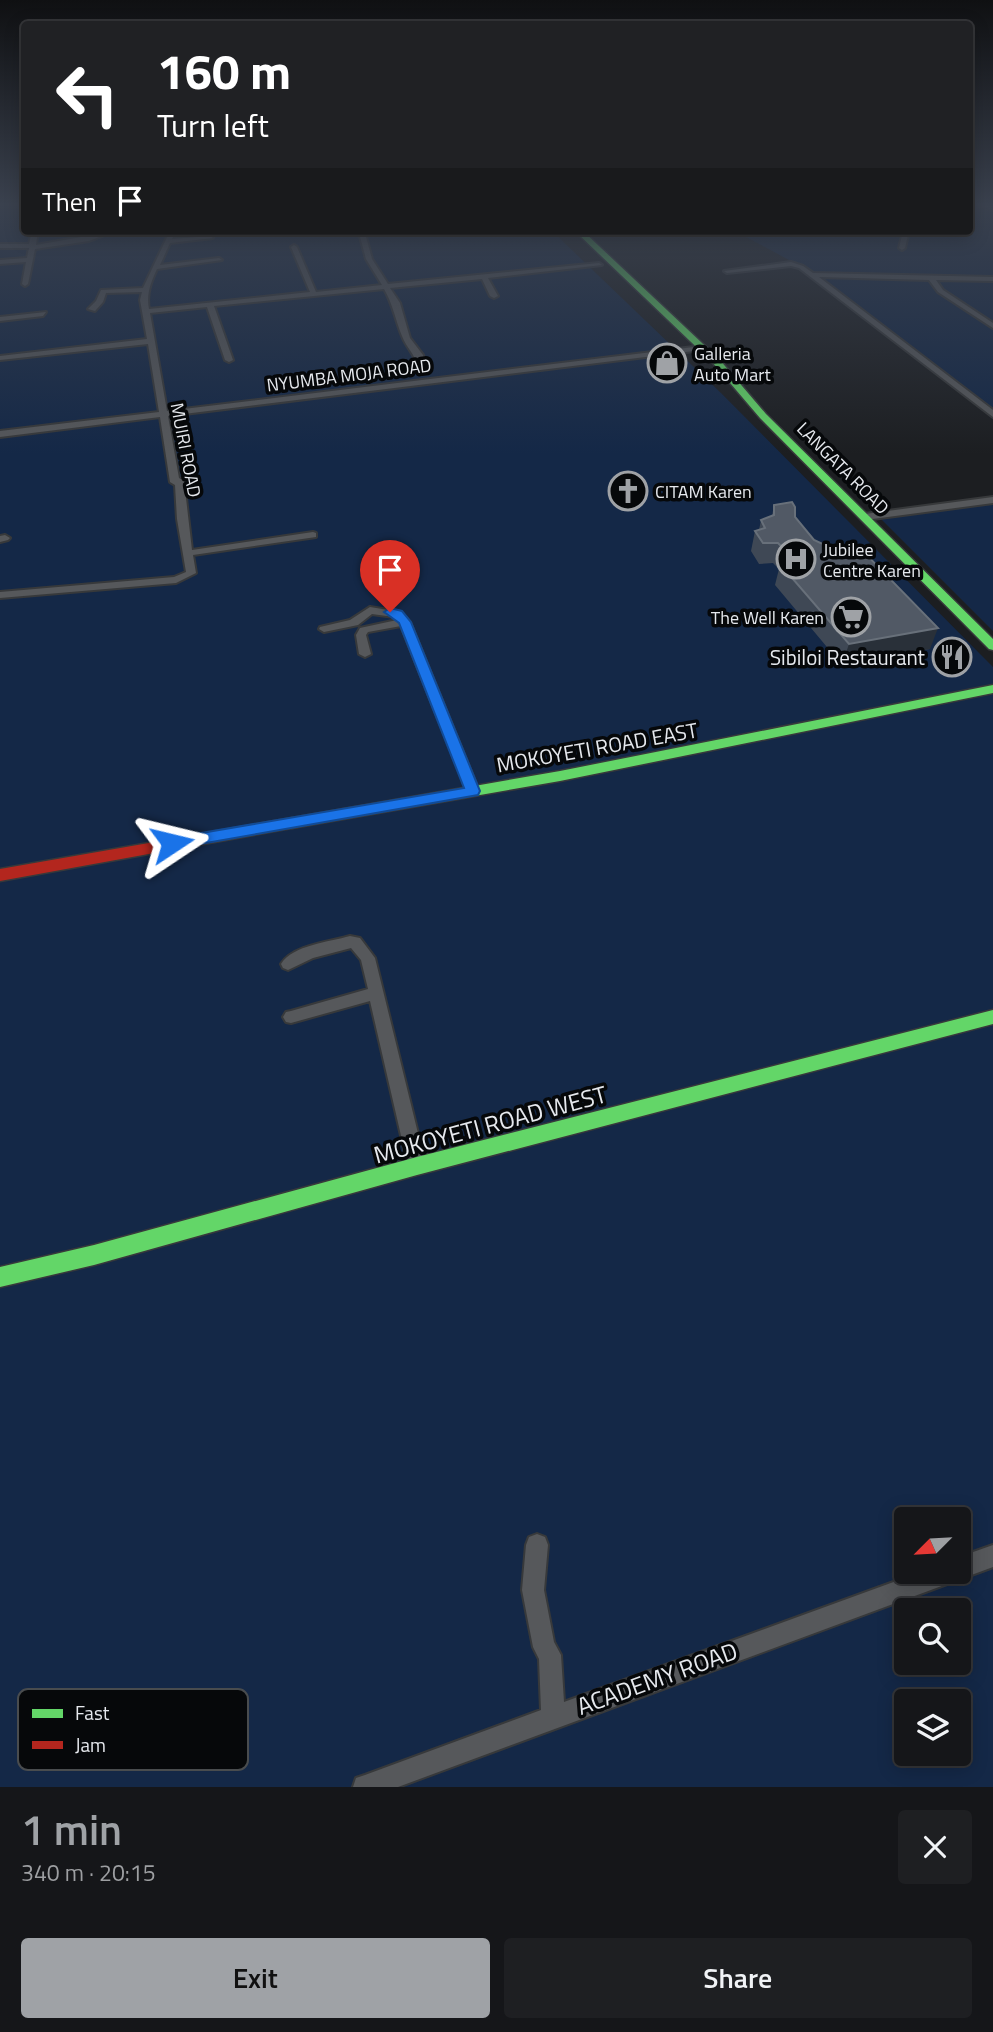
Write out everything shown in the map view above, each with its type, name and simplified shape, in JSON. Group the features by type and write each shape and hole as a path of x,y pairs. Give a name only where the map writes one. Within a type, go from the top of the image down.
{"main road":[{"name":"LANGATA ROAD","path":"622,287 685,350 755,407"},
{"name":"LANGATA ROAD","path":"638,287 702,348 755,407 993,646"},
{"name":"MOKOYETI ROAD EAST","path":"0,875 732,743 993,689"},
{"name":"MOKOYETI ROAD WEST","path":"0,1277 94,1255 416,1166 993,1017"}],"street":[{"path":"312,287 314,293"},
{"path":"146,311 370,287"},
{"path":"385,287 396,303 407,340 419,355 423,370"},
{"path":"489,287 494,296"},
{"path":"825,287 993,414"},
{"path":"939,287 940,291 993,326"},
{"path":"945,287 993,320"},
{"path":"92,309 103,292 145,290"},
{"name":"MUIRI ROAD","path":"145,290 162,412 175,482 179,481 181,519 189,553"},
{"path":"210,305 229,360"},
{"path":"0,320 43,314"},
{"path":"0,358 151,341"},
{"name":"NYUMBA MOJA ROAD","path":"0,433 702,348"},
{"path":"865,517 993,500"},
{"path":"0,595 176,580 191,573 189,553 313,535"},
{"path":"324,629 354,623 374,610 397,614 405,622 473,791"},
{"path":"365,654 361,635 364,630 405,622"},
{"path":"288,964 326,947 355,942 368,958 416,1166"},
{"path":"291,1017 376,993"},
{"path":"537,1545 533,1590 544,1647 550,1655 552,1717"},
{"path":"971,1564 993,1556"},
{"name":"ACADEMY ROAD","path":"365,1787 917,1584"}],"shaded area":[{"path":"0,287 611,287 721,393 993,667 993,1787 0,1787"},
{"path":"832,287 993,287 993,419"},
{"path":"993,501 993,631 881,519"}],"building":[{"path":"792,502 795,517 814,540 831,548 856,544 938,628 849,644 780,564 797,562 778,543 763,543 755,531 765,528 761,520 774,515 774,505"}],"traffic: fast":[{"path":"638,287 716,361 763,416 993,646"},
{"path":"292,823 560,776 993,689"},
{"path":"0,1277 94,1255 417,1166 993,1017"}],"traffic: jam":[{"path":"0,875 292,823"}],"place":[{"name":"Galleria Auto Mart","path":"667,363"},
{"name":"CITAM Karen","path":"628,491"},
{"name":"Jubilee Centre Karen","path":"796,559"},
{"name":"The Well Karen","path":"851,617"},
{"name":"Sibiloi Restaurant","path":"952,657"}],"route":[{"path":"172,843 473,791 405,622 397,614 390,612"}]}
